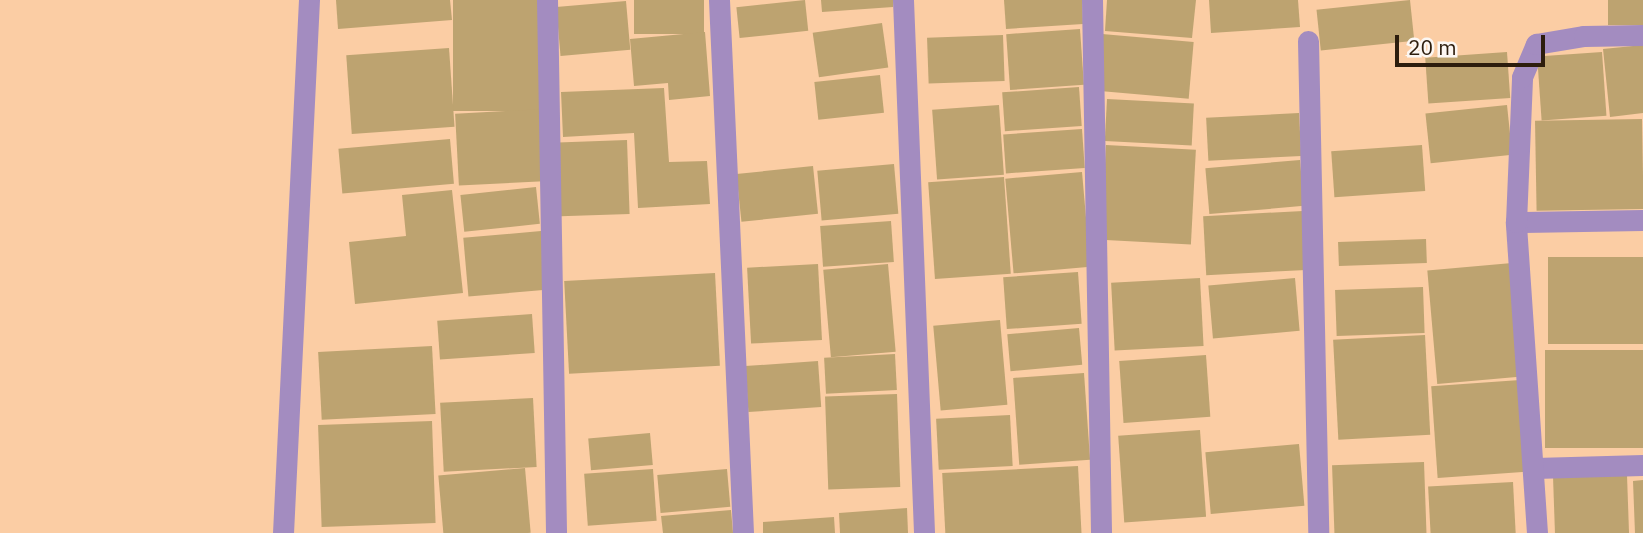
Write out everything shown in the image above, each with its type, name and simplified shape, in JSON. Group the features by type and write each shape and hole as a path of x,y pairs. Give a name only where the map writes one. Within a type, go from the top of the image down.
{"street":[{"path":"283,533 309,0"},
{"path":"547,0 556,533"},
{"path":"719,0 743,533"},
{"path":"903,0 924,533"},
{"path":"1092,0 1101,533"},
{"path":"1537,533 1535,468 1516,222 1522,76 1536,44 1643,35"},
{"path":"1308,41 1318,533"},
{"path":"1516,222 1643,220"},
{"path":"1535,468 1643,465"}],"building":[{"path":"336,0 450,0 452,20 338,29"},
{"path":"453,0 540,0 540,111 453,111"},
{"path":"634,0 704,0 704,34 634,34"},
{"path":"805,0 808,31 740,38 736,7"},
{"path":"821,0 893,0 893,7 822,12"},
{"path":"1004,0 1082,0 1083,24 1006,29"},
{"path":"1107,0 1196,0 1192,38 1105,31"},
{"path":"1209,0 1298,0 1300,27 1211,33"},
{"path":"1410,0 1414,41 1321,51 1317,10"},
{"path":"1608,0 1643,0 1643,25 1608,25"},
{"path":"626,1 630,50 561,56 556,7"},
{"path":"882,23 888,68 819,77 813,33"},
{"path":"1080,29 1084,85 1010,90 1006,34"},
{"path":"705,32 710,96 669,100 668,83 634,86 630,39"},
{"path":"1102,34 1194,42 1189,99 1097,91"},
{"path":"1003,35 1005,81 929,84 927,38"},
{"path":"1643,45 1643,113 1610,117 1603,49"},
{"path":"449,48 455,127 352,134 346,55"},
{"path":"1507,52 1510,98 1428,104 1425,58"},
{"path":"1602,52 1606,116 1542,120 1537,57"},
{"path":"880,75 884,113 818,120 814,82"},
{"path":"1079,87 1082,126 1005,131 1002,92"},
{"path":"664,88 669,162 707,161 710,204 638,208 634,133 563,137 561,92"},
{"path":"1107,99 1194,104 1192,145 1105,141"},
{"path":"999,105 1004,175 937,180 932,110"},
{"path":"1507,105 1512,155 1431,163 1425,114"},
{"path":"545,109 549,181 459,186 455,114"},
{"path":"1299,113 1301,156 1208,161 1206,118"},
{"path":"1642,119 1643,209 1537,211 1535,121"},
{"path":"1082,129 1085,168 1006,173 1003,135"},
{"path":"450,139 454,184 342,194 338,149"},
{"path":"627,140 630,214 561,216 558,142"},
{"path":"1106,145 1196,150 1191,245 1101,240"},
{"path":"1422,145 1425,191 1334,197 1331,151"},
{"path":"1300,160 1304,206 1209,214 1205,168"},
{"path":"894,164 898,214 822,221 817,171"},
{"path":"813,166 818,214 741,222 736,174"},
{"path":"1082,172 1090,267 1014,273 1005,179"},
{"path":"1004,177 1011,274 935,279 928,182"},
{"path":"536,187 540,224 464,232 460,195"},
{"path":"452,190 463,293 355,304 349,242 406,236 402,195"},
{"path":"1303,211 1306,270 1206,275 1203,216"},
{"path":"891,221 894,262 823,267 820,226"},
{"path":"541,231 546,290 468,297 463,238"},
{"path":"1426,239 1427,263 1339,266 1338,242"},
{"path":"1548,257 1643,257 1643,344 1548,344"},
{"path":"1512,263 1522,377 1437,384 1427,270"},
{"path":"818,264 822,340 751,344 747,268"},
{"path":"888,264 896,352 831,357 823,270"},
{"path":"1078,272 1082,324 1007,329 1003,277"},
{"path":"715,273 720,366 569,374 564,281"},
{"path":"1200,278 1204,346 1115,351 1111,283"},
{"path":"1295,278 1300,331 1213,338 1208,286"},
{"path":"1423,287 1425,333 1337,336 1335,290"},
{"path":"532,314 535,353 440,360 437,321"},
{"path":"1000,320 1007,405 941,411 933,326"},
{"path":"1079,328 1082,365 1010,371 1007,334"},
{"path":"1425,335 1430,435 1338,440 1333,340"},
{"path":"432,346 436,414 322,420 318,352"},
{"path":"1545,350 1643,350 1643,448 1545,448"},
{"path":"895,354 897,390 826,394 824,358"},
{"path":"1206,355 1210,417 1124,423 1119,361"},
{"path":"818,361 821,407 748,412 745,366"},
{"path":"1084,373 1090,460 1019,465 1013,378"},
{"path":"1520,380 1526,472 1438,478 1431,386"},
{"path":"897,394 900,487 828,489 825,397"},
{"path":"533,398 537,467 444,472 440,403"},
{"path":"1010,415 1013,466 939,470 936,419"},
{"path":"432,421 436,523 322,527 318,425"},
{"path":"1200,430 1206,517 1124,523 1118,436"},
{"path":"650,433 653,465 591,470 588,438"},
{"path":"1299,444 1304,506 1211,514 1205,452"},
{"path":"1424,462 1426,533 1334,533 1332,465"},
{"path":"1078,466 1082,533 945,533 942,473"},
{"path":"525,468 531,533 443,533 438,476"},
{"path":"653,469 657,521 588,526 584,474"},
{"path":"727,469 730,507 661,513 657,475"},
{"path":"1627,475 1629,533 1555,533 1553,478"},
{"path":"1643,480 1643,533 1635,533 1633,481"},
{"path":"1513,482 1516,533 1431,533 1428,486"},
{"path":"907,508 908,533 840,533 839,513"},
{"path":"731,510 733,533 663,533 661,516"},
{"path":"834,517 835,533 763,533 763,522"}]}
